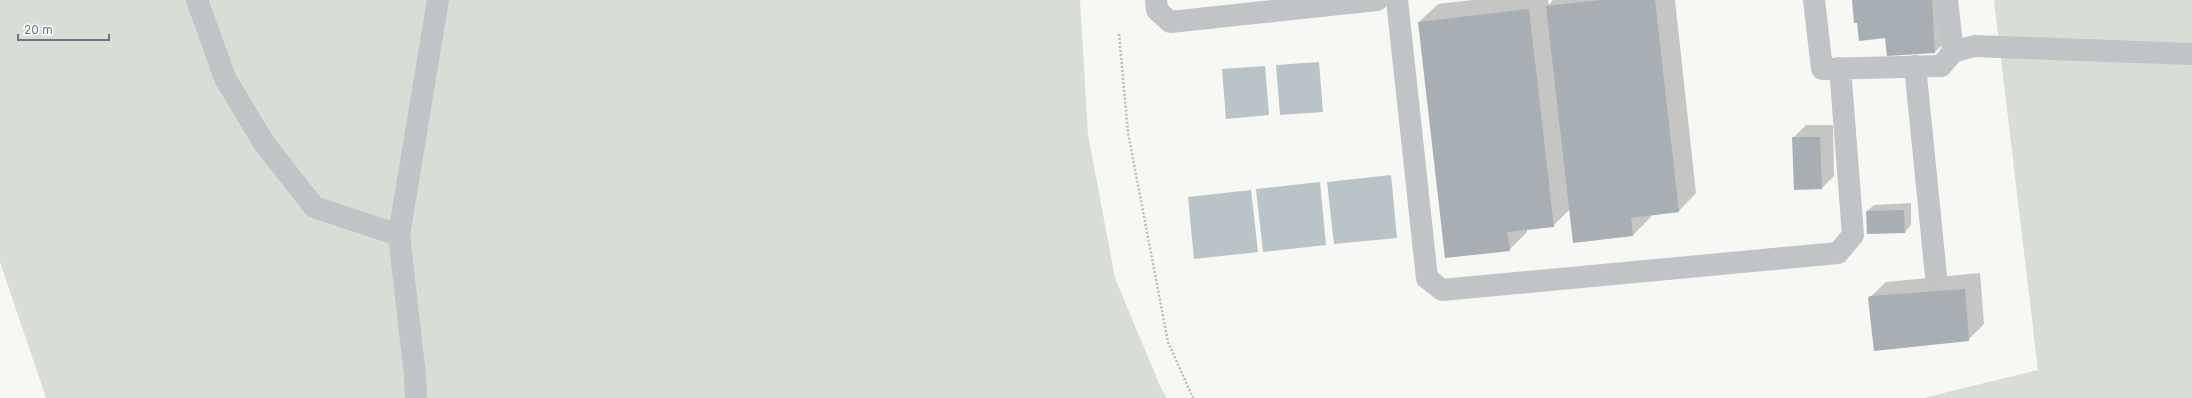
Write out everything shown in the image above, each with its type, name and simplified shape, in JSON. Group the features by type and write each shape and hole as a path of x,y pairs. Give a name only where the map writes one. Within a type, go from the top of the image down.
{"street":[{"path":"197,0 225,78 264,143 314,207 399,235"},
{"path":"416,398 415,376 399,235 438,0"},
{"path":"1156,0 1157,10 1170,22 1377,0"},
{"path":"1398,0 1428,278 1442,290 1838,253 1853,235 1840,68"},
{"path":"1814,0 1822,69 1940,66 1953,52 1974,46 2192,54"},
{"path":"1947,0 1953,52"},
{"path":"1915,66 1936,276"}],"path":[{"path":"1119,34 1128,133 1168,342 1193,398"}],"shaded area":[{"path":"0,0 1080,0 1088,135 1115,278 1161,388 1167,398 46,398 0,262"},
{"path":"1994,0 2192,0 2192,398 1923,398 2038,370"},
{"path":"1319,62 1323,112 1280,115 1276,65"},
{"path":"1265,66 1269,115 1226,119 1222,69"},
{"path":"1391,175 1397,238 1334,244 1327,182"},
{"path":"1320,182 1326,245 1263,252 1256,189"},
{"path":"1251,190 1258,252 1194,259 1188,197"}],"building":[{"path":"1602,0 1655,0 1679,212 1631,218 1633,236 1573,243 1546,6"},
{"path":"1852,0 1932,0 1935,53 1887,56 1885,38 1859,41 1857,23 1854,23"},
{"path":"1529,9 1554,227 1507,232 1510,251 1445,258 1418,22"},
{"path":"1792,137 1820,137 1822,189 1794,190"},
{"path":"1904,210 1905,233 1867,234 1866,211"},
{"path":"1965,289 1969,341 1874,351 1868,298 1870,296"}]}
